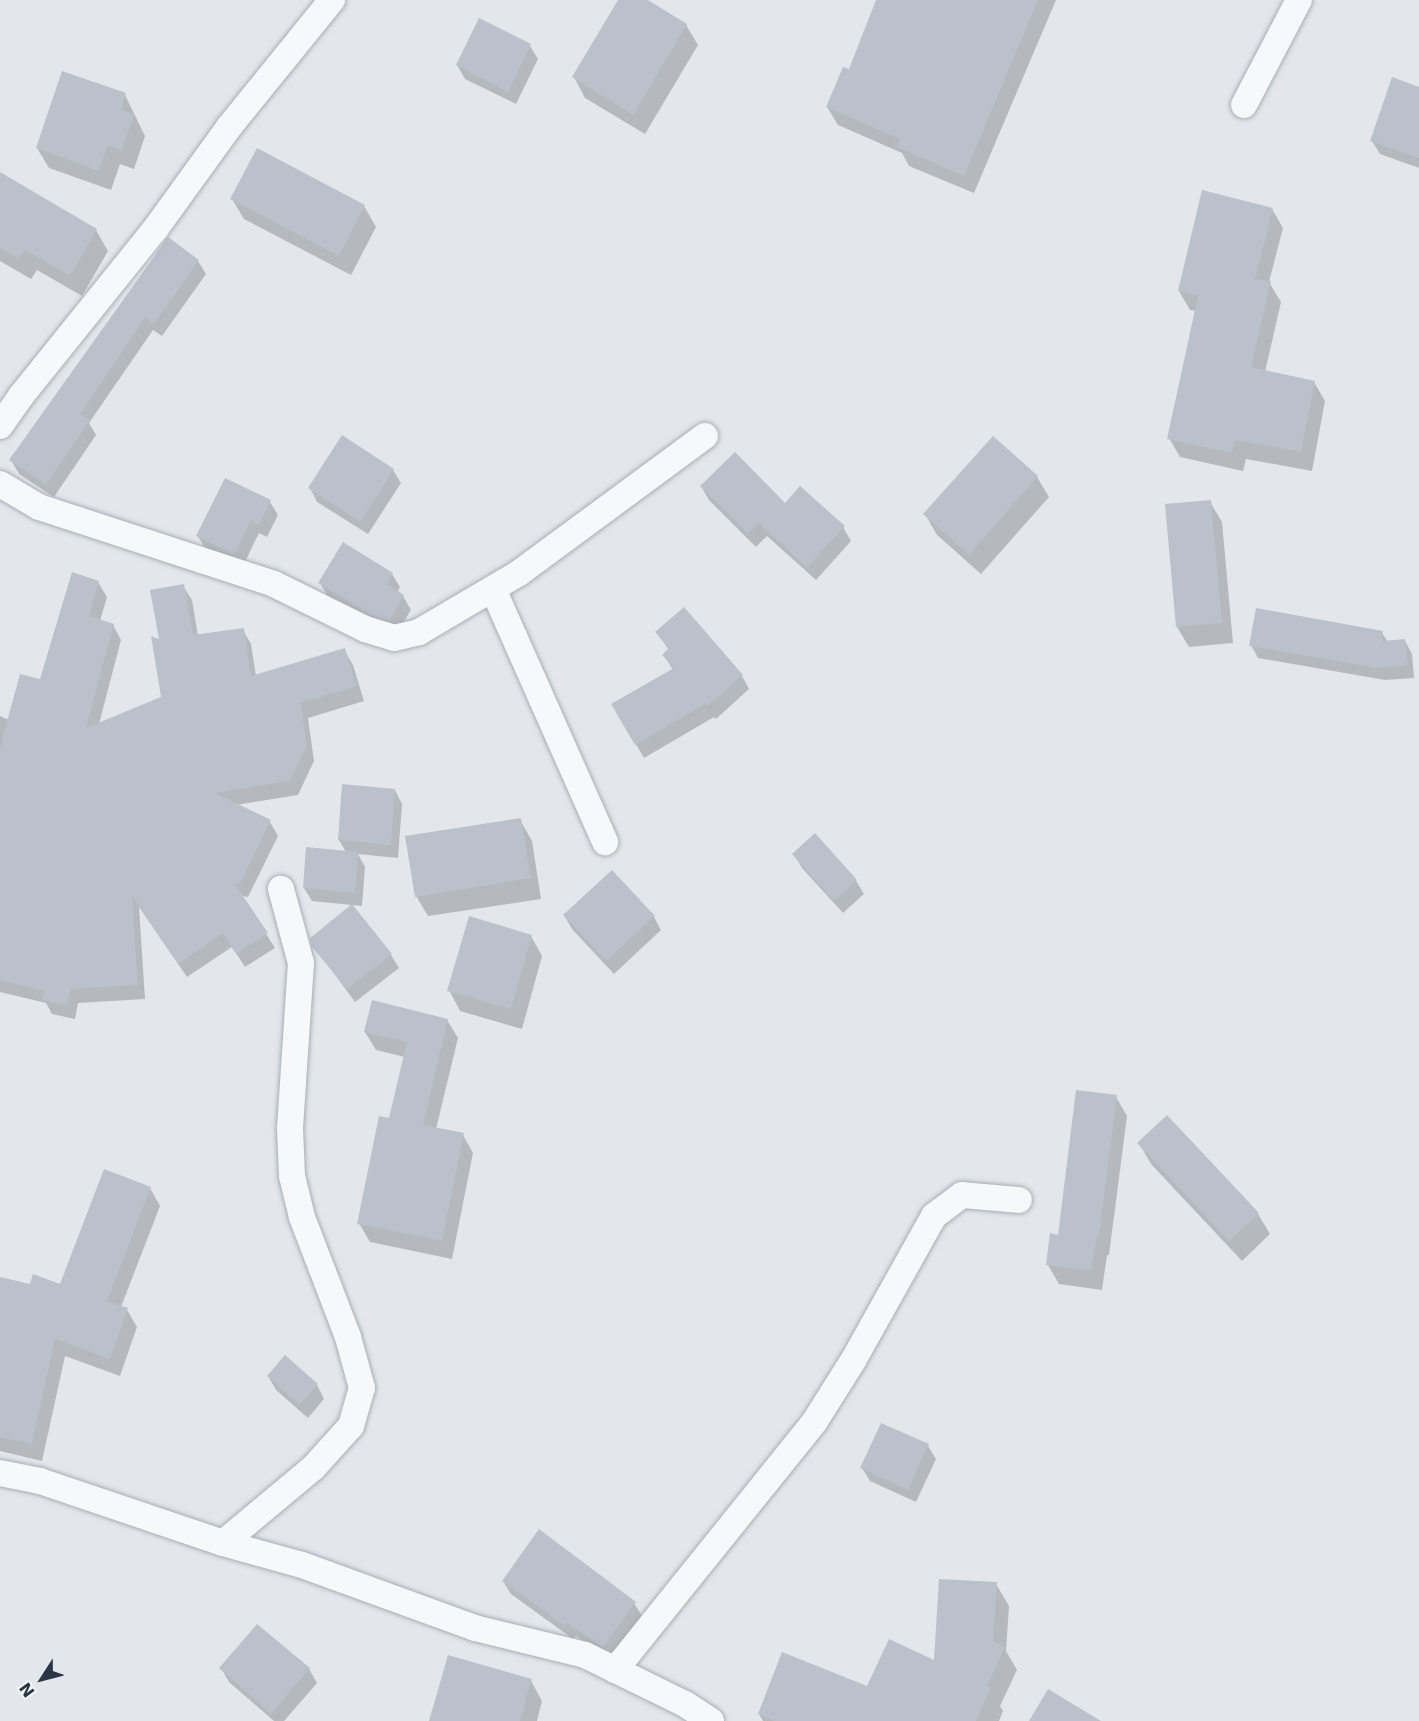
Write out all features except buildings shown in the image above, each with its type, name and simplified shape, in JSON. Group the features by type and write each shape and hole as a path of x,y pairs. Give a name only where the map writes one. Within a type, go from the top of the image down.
{"street":[{"path":"2,420 156,228 229,127 332,0"},
{"path":"1244,105 1299,0"},
{"path":"0,484 39,507 274,584 365,629 394,638 419,632 519,573 705,436"},
{"path":"493,589 605,842"},
{"path":"223,1544 313,1468 351,1426 362,1388 348,1337 309,1236 292,1176 290,1128 301,963 281,889"},
{"path":"615,1670 815,1421 854,1359 934,1216 962,1195 1019,1200"},
{"path":"0,1473 40,1481 223,1544 302,1565 475,1628 585,1655 686,1704 711,1721"}]}
